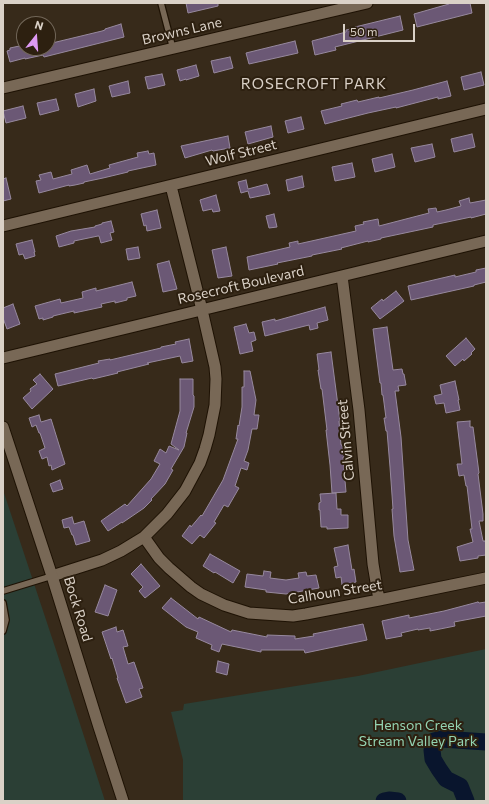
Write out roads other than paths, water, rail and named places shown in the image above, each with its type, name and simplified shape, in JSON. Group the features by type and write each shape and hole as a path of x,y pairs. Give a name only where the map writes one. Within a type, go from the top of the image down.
{"street":[{"name":"Browns Lane","path":"3,88 367,3"},
{"name":"Wolf Street","path":"3,226 486,109"},
{"path":"52,576 102,560 121,552 144,537 167,514 185,491 200,463 210,435 215,405 216,379 213,358 171,186"},
{"name":"Rosecroft Boulevard","path":"3,358 486,241"},
{"name":"Calvin Street","path":"342,276 359,410 373,564 379,600"},
{"name":"Bock Road","path":"3,427 123,801"},
{"name":"Calhoun Street","path":"144,537 159,558 191,587 214,601 249,613 293,616 486,578"}],"lane":[{"path":"161,3 173,49"},
{"path":"3,592 52,576"},
{"path":"3,602 6,620 3,631"}],"waterway":[{"path":"466,801 460,786 446,779 433,759 432,750 434,741 442,739 486,742"},
{"path":"384,801 398,801"}],"district":[{"name":"ROSECROFT PARK","path":"314,84"}],"park label":[{"name":"Henson Creek Stream Valley Park","path":"418,734"}]}
